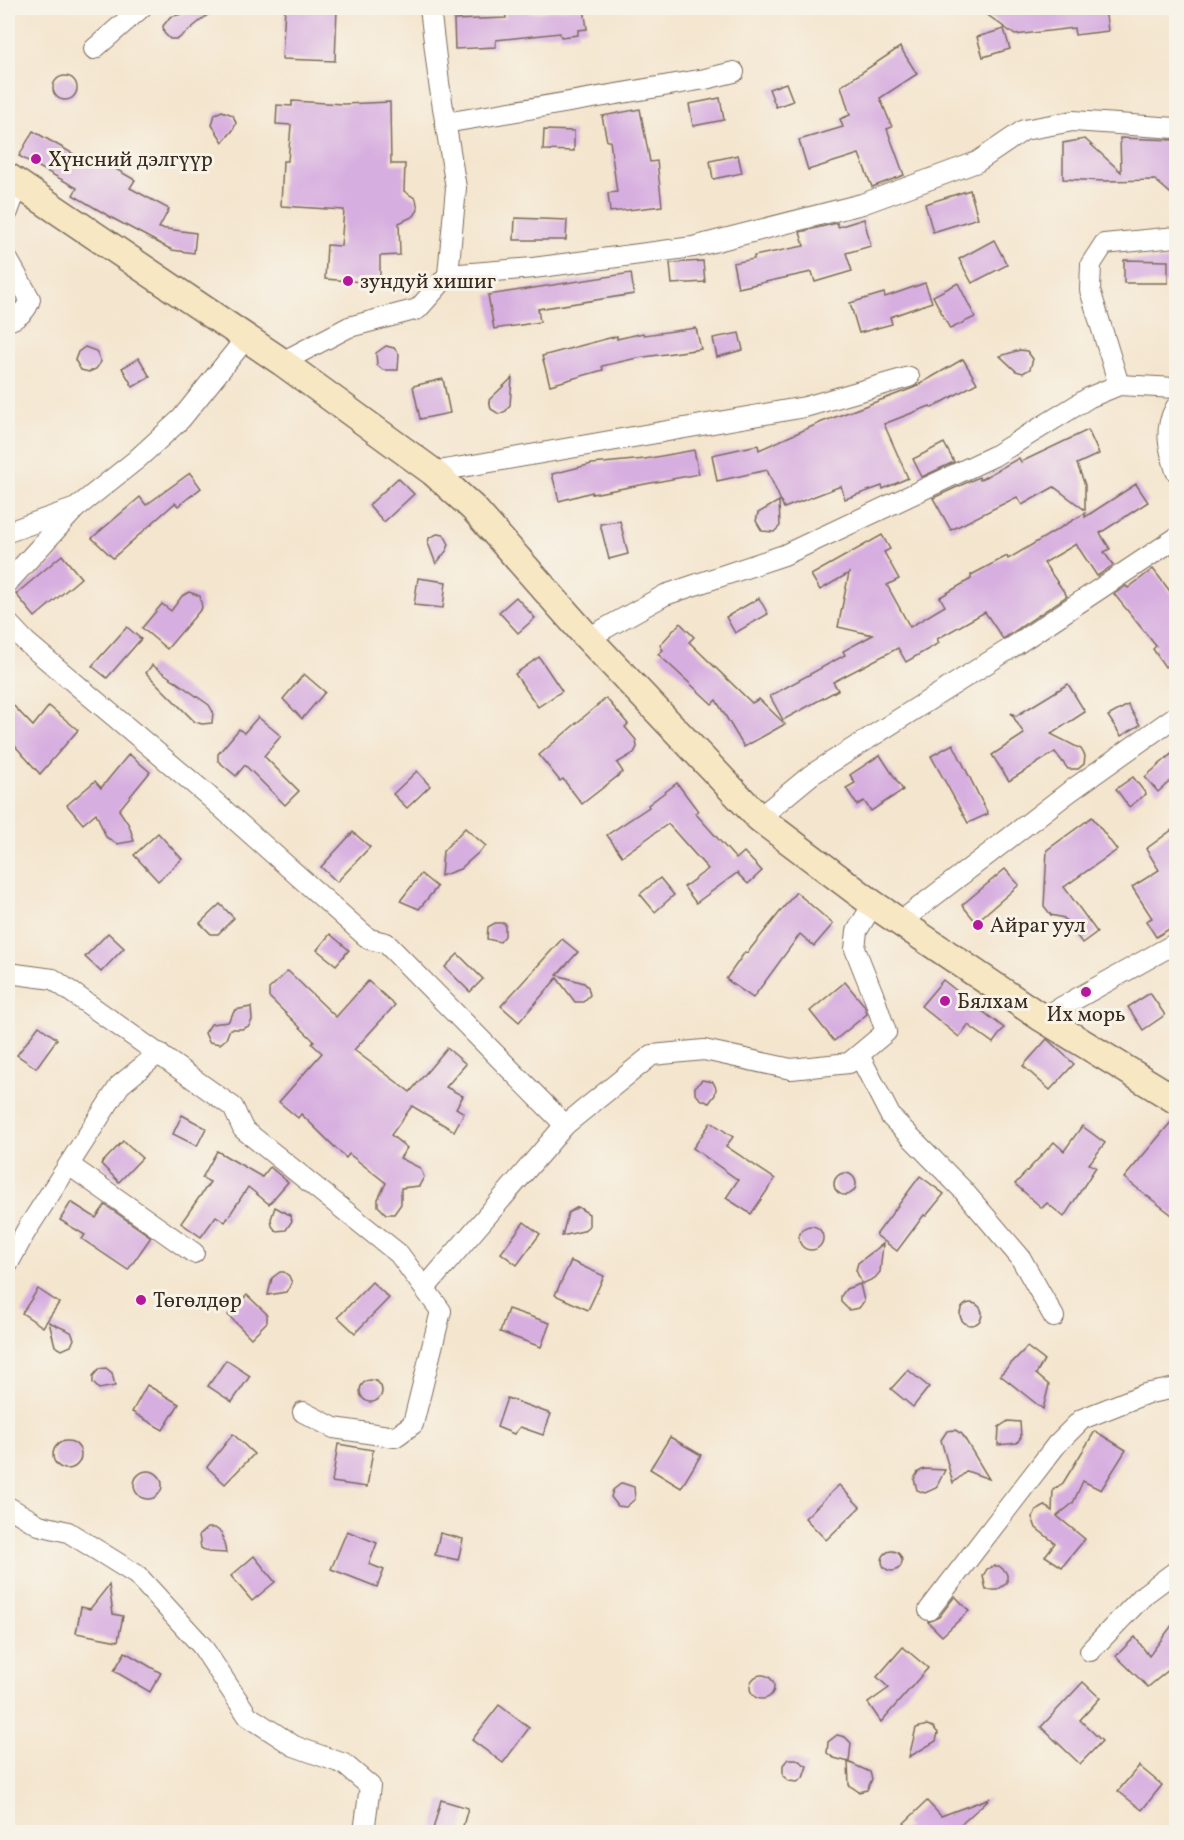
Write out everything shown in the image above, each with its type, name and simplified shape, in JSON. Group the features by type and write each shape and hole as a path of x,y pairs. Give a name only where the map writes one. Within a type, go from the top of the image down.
{"main road":[{"path":"13,180 282,362 433,472 473,508 588,638 759,818 873,904 1042,1018 1176,1100"}],"street":[{"path":"94,49 141,8"},
{"path":"282,362 349,327 418,309 448,274 456,189 430,8"},
{"path":"445,123 705,79 734,72"},
{"path":"448,274 533,268 693,247 862,204 977,162 1024,130 1073,121 1176,128"},
{"path":"8,212 13,180"},
{"path":"1119,385 1090,290 1091,264 1104,244 1176,237"},
{"path":"8,260 30,299 28,307 8,321"},
{"path":"8,582 76,508 136,460 181,419 247,338"},
{"path":"433,472 805,407 909,377"},
{"path":"588,638 665,595 784,555 994,456 1090,397 1119,385 1176,388"},
{"path":"1176,407 1167,440 1176,471"},
{"path":"8,532 76,508"},
{"path":"759,818 812,775 1011,648 1176,538"},
{"path":"8,623 26,642 205,793 369,939 386,943 565,1125"},
{"path":"900,922 1069,792 1176,716"},
{"path":"424,1288 565,1125 652,1055 704,1050 791,1069 849,1063 886,1032 855,949 857,931 873,904"},
{"path":"1042,1018 1176,942"},
{"path":"8,973 53,979 232,1107 243,1129 399,1254 441,1311 413,1424 395,1437 333,1428 303,1412"},
{"path":"8,1264 26,1231 120,1085 159,1053"},
{"path":"859,1055 891,1117 962,1189 1020,1257 1054,1317"},
{"path":"69,1165 194,1253"},
{"path":"929,1610 1057,1444 1082,1419 1145,1394 1176,1388"},
{"path":"8,1507 39,1525 68,1532 137,1575 202,1646 248,1716 294,1746 344,1764 370,1786 364,1833"},
{"path":"1090,1651 1144,1594 1176,1571"}],"building":[{"path":"205,8 216,8 178,39 170,39 164,33 163,26 170,17"},
{"path":"285,8 337,8 335,61 282,59"},
{"path":"584,8 587,29 578,30 578,35 561,37 560,33 496,40 496,47 455,49 454,20 506,18 505,13"},
{"path":"978,8 1105,8 1108,31 1075,35 1074,28 1015,35"},
{"path":"1004,29 1010,49 983,57 977,37"},
{"path":"900,47 917,74 880,98 892,127 887,129 904,175 872,187 859,154 808,170 799,140 843,127 840,119 850,115 841,86"},
{"path":"65,76 70,77 76,83 76,93 70,99 65,100 60,99 54,93 53,88 54,83 60,77"},
{"path":"786,83 793,101 776,107 769,89"},
{"path":"720,98 724,120 693,126 689,104"},
{"path":"292,101 343,104 390,102 391,164 405,164 404,191 416,199 418,210 414,216 399,223 400,255 380,256 380,279 363,279 363,282 325,279 327,245 341,246 344,210 281,206 283,161 288,161 291,125 276,124 277,105 292,106"},
{"path":"640,109 650,162 657,161 662,206 610,212 608,193 617,192 610,141 607,141 602,116"},
{"path":"222,111 233,115 236,123 223,142 212,125 215,114"},
{"path":"544,130 574,131 574,151 543,150"},
{"path":"33,131 91,164 95,157 135,180 130,188 169,209 159,228 196,233 194,253 172,250 112,218 73,195 77,188 19,156"},
{"path":"1120,138 1176,140 1176,198 1155,180 1063,179 1063,143 1085,139 1121,172"},
{"path":"738,155 742,173 713,179 710,161"},
{"path":"970,190 978,218 933,232 925,204"},
{"path":"515,218 567,220 566,240 514,240"},
{"path":"864,219 871,246 846,253 852,271 815,282 812,272 738,288 733,263 754,259 754,256 804,246 800,232 837,223 838,227"},
{"path":"994,240 1007,265 972,283 959,259"},
{"path":"1124,260 1168,261 1168,283 1124,283"},
{"path":"703,261 705,282 672,284 670,263"},
{"path":"631,273 634,294 538,309 540,322 494,329 488,295"},
{"path":"925,283 932,302 890,317 892,324 859,333 850,303 884,293 885,297"},
{"path":"958,283 975,317 950,329 933,296"},
{"path":"696,328 701,349 637,358 602,366 603,370 550,385 542,356 617,336 617,339 643,333 644,335"},
{"path":"739,333 743,350 717,357 713,338"},
{"path":"386,346 394,348 399,354 398,370 383,370 377,365 376,353"},
{"path":"85,347 96,351 101,362 96,369 89,372 81,370 75,360 78,352"},
{"path":"1020,350 1027,351 1033,359 1030,369 1023,373 1016,371 1000,356"},
{"path":"139,358 150,377 133,387 122,368"},
{"path":"963,359 977,383 932,408 930,406 884,424 908,478 883,489 882,486 845,499 841,486 784,508 767,470 717,481 712,455 758,445 759,450 822,422 913,388"},
{"path":"512,378 510,405 506,411 499,414 491,409 489,400"},
{"path":"443,379 450,413 420,419 413,386"},
{"path":"1088,430 1099,454 1077,464 1085,485 1085,510 1054,487 1022,505 1017,497 951,530 933,498 979,477 980,480 1019,458 1021,462"},
{"path":"944,443 954,462 922,477 913,459"},
{"path":"694,450 699,474 592,494 592,492 559,501 552,474 592,464 645,459"},
{"path":"190,473 201,488 178,506 175,503 113,558 92,538 140,497 146,505"},
{"path":"398,478 414,494 384,522 369,505"},
{"path":"1136,484 1148,502 1100,533 1110,549 1104,552 1113,565 1097,576 1076,544 1044,563 1067,596 1003,639 985,612 937,639 939,643 906,662 898,648 833,682 838,690 783,720 770,696 845,655 843,651 873,635 838,627 849,573 820,590 811,575 882,535 890,549 884,552 899,579 887,585 910,627 945,606 940,597 971,579 971,575 1007,556 1008,559 1085,513 1085,517"},
{"path":"779,501 780,526 774,532 762,531 756,521 758,513"},
{"path":"620,521 628,554 609,559 600,524"},
{"path":"437,534 444,535 449,544 436,564 428,543 429,538"},
{"path":"62,555 81,578 35,617 16,594"},
{"path":"1153,569 1176,599 1176,672 1169,664 1165,667 1153,649 1156,646 1114,594 1126,586 1128,588"},
{"path":"418,578 446,582 443,608 414,605"},
{"path":"189,592 200,596 202,608 167,649 142,628 162,604 171,611 182,596"},
{"path":"516,597 535,618 518,633 499,612"},
{"path":"759,598 768,614 735,633 726,617"},
{"path":"680,623 694,637 689,642 752,703 759,699 785,724 744,747 716,700 712,704 658,654 663,650 660,645"},
{"path":"127,627 141,639 107,678 92,666"},
{"path":"539,657 562,691 538,707 515,674"},
{"path":"152,665 209,705 213,712 212,723 195,722 146,673"},
{"path":"304,674 325,692 302,719 283,699"},
{"path":"1068,684 1085,712 1051,734 1081,749 1085,756 1084,764 1078,769 1068,769 1055,752 1009,781 992,755 1024,734 1011,713 1016,716"},
{"path":"606,698 628,724 625,727 636,740 637,747 634,753 617,763 623,772 582,804 563,779 560,781 539,755"},
{"path":"8,700 33,726 49,706 78,730 40,774 8,738"},
{"path":"1128,705 1140,725 1121,736 1108,716"},
{"path":"258,717 281,736 264,756 299,791 285,805 245,765 236,776 218,761 218,754 239,729 244,733"},
{"path":"953,744 988,814 968,823 931,756"},
{"path":"1176,750 1176,776 1158,792 1145,777"},
{"path":"129,754 150,772 119,810 129,825 134,841 117,844 106,837 96,813 83,824 67,805 95,781 101,788"},
{"path":"880,755 903,790 871,811 864,801 857,805 846,788 855,783 850,775"},
{"path":"417,771 430,786 407,808 393,794"},
{"path":"1133,777 1146,794 1129,807 1116,789"},
{"path":"677,783 698,811 695,813 736,859 744,852 762,871 748,884 737,873 696,903 684,887 708,869 668,824 622,856 607,835 649,807 648,805"},
{"path":"1092,817 1117,850 1064,887 1097,932 1082,943 1064,918 1051,915 1044,906 1047,850"},
{"path":"1176,827 1176,925 1156,937 1146,921 1152,918 1132,887 1159,870 1146,849"},
{"path":"465,828 486,846 460,869 441,876 443,851"},
{"path":"353,832 370,847 337,882 321,867"},
{"path":"158,833 182,859 158,881 134,855"},
{"path":"1005,869 1019,885 976,922 962,905"},
{"path":"421,874 437,887 419,909 400,901"},
{"path":"660,878 674,895 655,912 640,894"},
{"path":"796,892 833,924 814,946 800,934 753,998 726,979 745,952 747,953"},
{"path":"220,904 234,918 218,934 211,934 200,923"},
{"path":"495,923 505,923 505,936 500,942 487,939 488,927"},
{"path":"108,933 124,948 101,972 85,957"},
{"path":"330,934 349,950 336,965 317,950"},
{"path":"562,939 578,952 557,975 584,983 590,995 583,1002 575,1002 557,978 519,1022 501,1006"},
{"path":"458,954 483,979 470,992 445,967"},
{"path":"288,971 336,1017 368,981 395,1005 354,1050 410,1092 447,1048 466,1064 446,1087 463,1096 456,1108 464,1113 454,1131 412,1106 391,1135 407,1148 400,1158 420,1168 424,1177 419,1186 401,1188 401,1204 394,1214 386,1214 378,1206 378,1199 386,1183 349,1154 346,1158 301,1114 298,1118 279,1102 322,1053 312,1044 314,1041 269,997 269,989"},
{"path":"943,980 1004,1028 993,1043 968,1025 959,1037 921,1006"},
{"path":"845,982 864,1005 867,1014 834,1041 810,1011"},
{"path":"1150,993 1165,1015 1143,1030 1128,1007"},
{"path":"251,1007 252,1020 249,1026 242,1029 230,1029 226,1039 220,1044 209,1042 205,1033 211,1024 228,1022 235,1010"},
{"path":"39,1026 57,1039 36,1068 17,1055"},
{"path":"1047,1039 1074,1064 1050,1090 1023,1066"},
{"path":"702,1080 713,1082 716,1088 715,1095 709,1103 700,1099 695,1093 695,1087"},
{"path":"182,1115 206,1128 197,1146 173,1134"},
{"path":"1176,1116 1176,1218 1124,1178"},
{"path":"711,1122 733,1137 726,1146 775,1179 751,1214 726,1198 738,1180 693,1148"},
{"path":"1082,1126 1105,1143 1089,1164 1096,1167 1064,1217 1047,1203 1042,1208 1015,1184 1054,1142 1064,1151"},
{"path":"123,1141 142,1158 119,1182 101,1164"},
{"path":"217,1151 262,1177 270,1167 288,1182 269,1204 248,1187 225,1222 216,1216 201,1237 181,1223 210,1182 202,1178"},
{"path":"845,1173 853,1176 856,1184 853,1192 845,1195 837,1192 834,1184 837,1176"},
{"path":"920,1176 944,1194 926,1216 924,1215 897,1251 876,1235"},
{"path":"71,1202 96,1218 105,1205 151,1237 128,1270 82,1239 85,1235 60,1220"},
{"path":"275,1207 290,1215 292,1221 286,1230 276,1231 272,1226 271,1219"},
{"path":"578,1207 589,1214 589,1226 583,1231 562,1236 568,1213"},
{"path":"524,1222 540,1234 517,1265 501,1253"},
{"path":"811,1226 816,1227 822,1233 822,1243 816,1249 811,1250 806,1249 800,1243 799,1238 800,1233 806,1227"},
{"path":"883,1244 880,1272 875,1278 862,1284 856,1270 858,1263"},
{"path":"571,1261 604,1276 588,1310 555,1295"},
{"path":"280,1272 289,1276 292,1283 286,1292 268,1295 272,1278"},
{"path":"372,1282 389,1298 355,1333 338,1317"},
{"path":"860,1284 864,1301 859,1308 849,1310 841,1302 841,1296 846,1289"},
{"path":"38,1289 59,1303 43,1327 22,1313"},
{"path":"247,1295 267,1314 267,1322 251,1338 228,1315"},
{"path":"971,1303 981,1310 982,1314 975,1324 971,1325 961,1318 960,1314 967,1304"},
{"path":"508,1309 550,1323 541,1347 500,1332"},
{"path":"49,1322 71,1332 74,1339 71,1346 62,1350 55,1346"},
{"path":"1027,1347 1044,1360 1036,1374 1049,1385 1043,1409 1000,1375"},
{"path":"226,1360 250,1376 232,1402 208,1386"},
{"path":"106,1368 112,1373 115,1386 99,1389 93,1383 93,1376 99,1369"},
{"path":"908,1370 929,1387 913,1407 891,1389"},
{"path":"371,1380 379,1383 382,1391 379,1399 371,1402 363,1399 360,1391 363,1383"},
{"path":"147,1385 179,1404 163,1430 132,1412"},
{"path":"507,1398 551,1414 543,1435 520,1427 514,1434 497,1427"},
{"path":"1008,1421 1020,1422 1021,1437 1017,1443 998,1445 999,1427"},
{"path":"955,1430 962,1434 989,1479 967,1471 953,1483 941,1440 947,1431"},
{"path":"1095,1431 1126,1450 1101,1490 1083,1481 1073,1503 1057,1516 1085,1539 1062,1567 1045,1556 1055,1543 1036,1528 1032,1517 1036,1511 1045,1506 1052,1511 1053,1490 1063,1483"},
{"path":"233,1434 254,1454 225,1484 207,1467"},
{"path":"670,1437 701,1455 681,1488 650,1469"},
{"path":"67,1441 77,1445 81,1455 77,1465 67,1469 57,1465 53,1455 57,1445"},
{"path":"338,1444 373,1450 367,1487 332,1482"},
{"path":"924,1469 945,1470 936,1488 925,1493 917,1490 914,1479 918,1472"},
{"path":"148,1471 158,1475 162,1485 158,1495 148,1499 138,1495 134,1485 138,1475"},
{"path":"622,1483 634,1487 635,1499 626,1507 618,1506 611,1497 613,1490"},
{"path":"839,1485 860,1507 826,1540 805,1518"},
{"path":"207,1528 215,1528 222,1533 226,1553 208,1552 201,1548 199,1535"},
{"path":"347,1531 377,1543 369,1564 384,1570 377,1587 331,1569"},
{"path":"440,1533 463,1539 458,1560 435,1555"},
{"path":"892,1551 899,1554 902,1561 899,1568 892,1571 885,1568 882,1561 885,1554"},
{"path":"254,1556 275,1582 252,1601 231,1576"},
{"path":"999,1566 1005,1571 1007,1583 997,1590 986,1590 983,1576 987,1569"},
{"path":"109,1585 113,1614 123,1616 118,1641 76,1633 81,1607 90,1609"},
{"path":"955,1596 969,1611 942,1636 928,1622 939,1617"},
{"path":"1176,1620 1176,1664 1148,1687 1116,1656 1135,1637 1149,1656"},
{"path":"903,1647 928,1668 881,1722 868,1703 889,1688 877,1677"},
{"path":"125,1652 161,1673 150,1692 114,1671"},
{"path":"762,1675 771,1678 774,1687 771,1696 762,1699 753,1696 750,1687 753,1678"},
{"path":"1083,1682 1100,1698 1080,1720 1102,1741 1080,1764 1041,1727"},
{"path":"499,1705 529,1728 503,1763 472,1740"},
{"path":"927,1725 933,1727 938,1733 936,1741 909,1757 916,1728"},
{"path":"837,1735 845,1737 851,1743 849,1762 834,1758 827,1753 828,1742"},
{"path":"788,1759 796,1759 807,1766 803,1778 797,1782 789,1781 783,1776 783,1765"},
{"path":"848,1762 870,1772 872,1779 867,1790 859,1792 849,1785"},
{"path":"1139,1766 1162,1785 1142,1810 1118,1791"},
{"path":"990,1798 955,1830 957,1833 901,1833 901,1830 908,1828 904,1823 927,1801 941,1816"},
{"path":"441,1800 468,1808 461,1833 432,1833"}],"place":[{"name":"Хүнсний дэлгүүр","path":"36,159"},
{"name":"зундуй хишиг","path":"348,281"},
{"name":"Айраг уул","path":"978,925"},
{"name":"Их морь","path":"1086,992"},
{"name":"Бялхам","path":"945,1001"},
{"name":"Төгөлдөр","path":"141,1300"}]}
